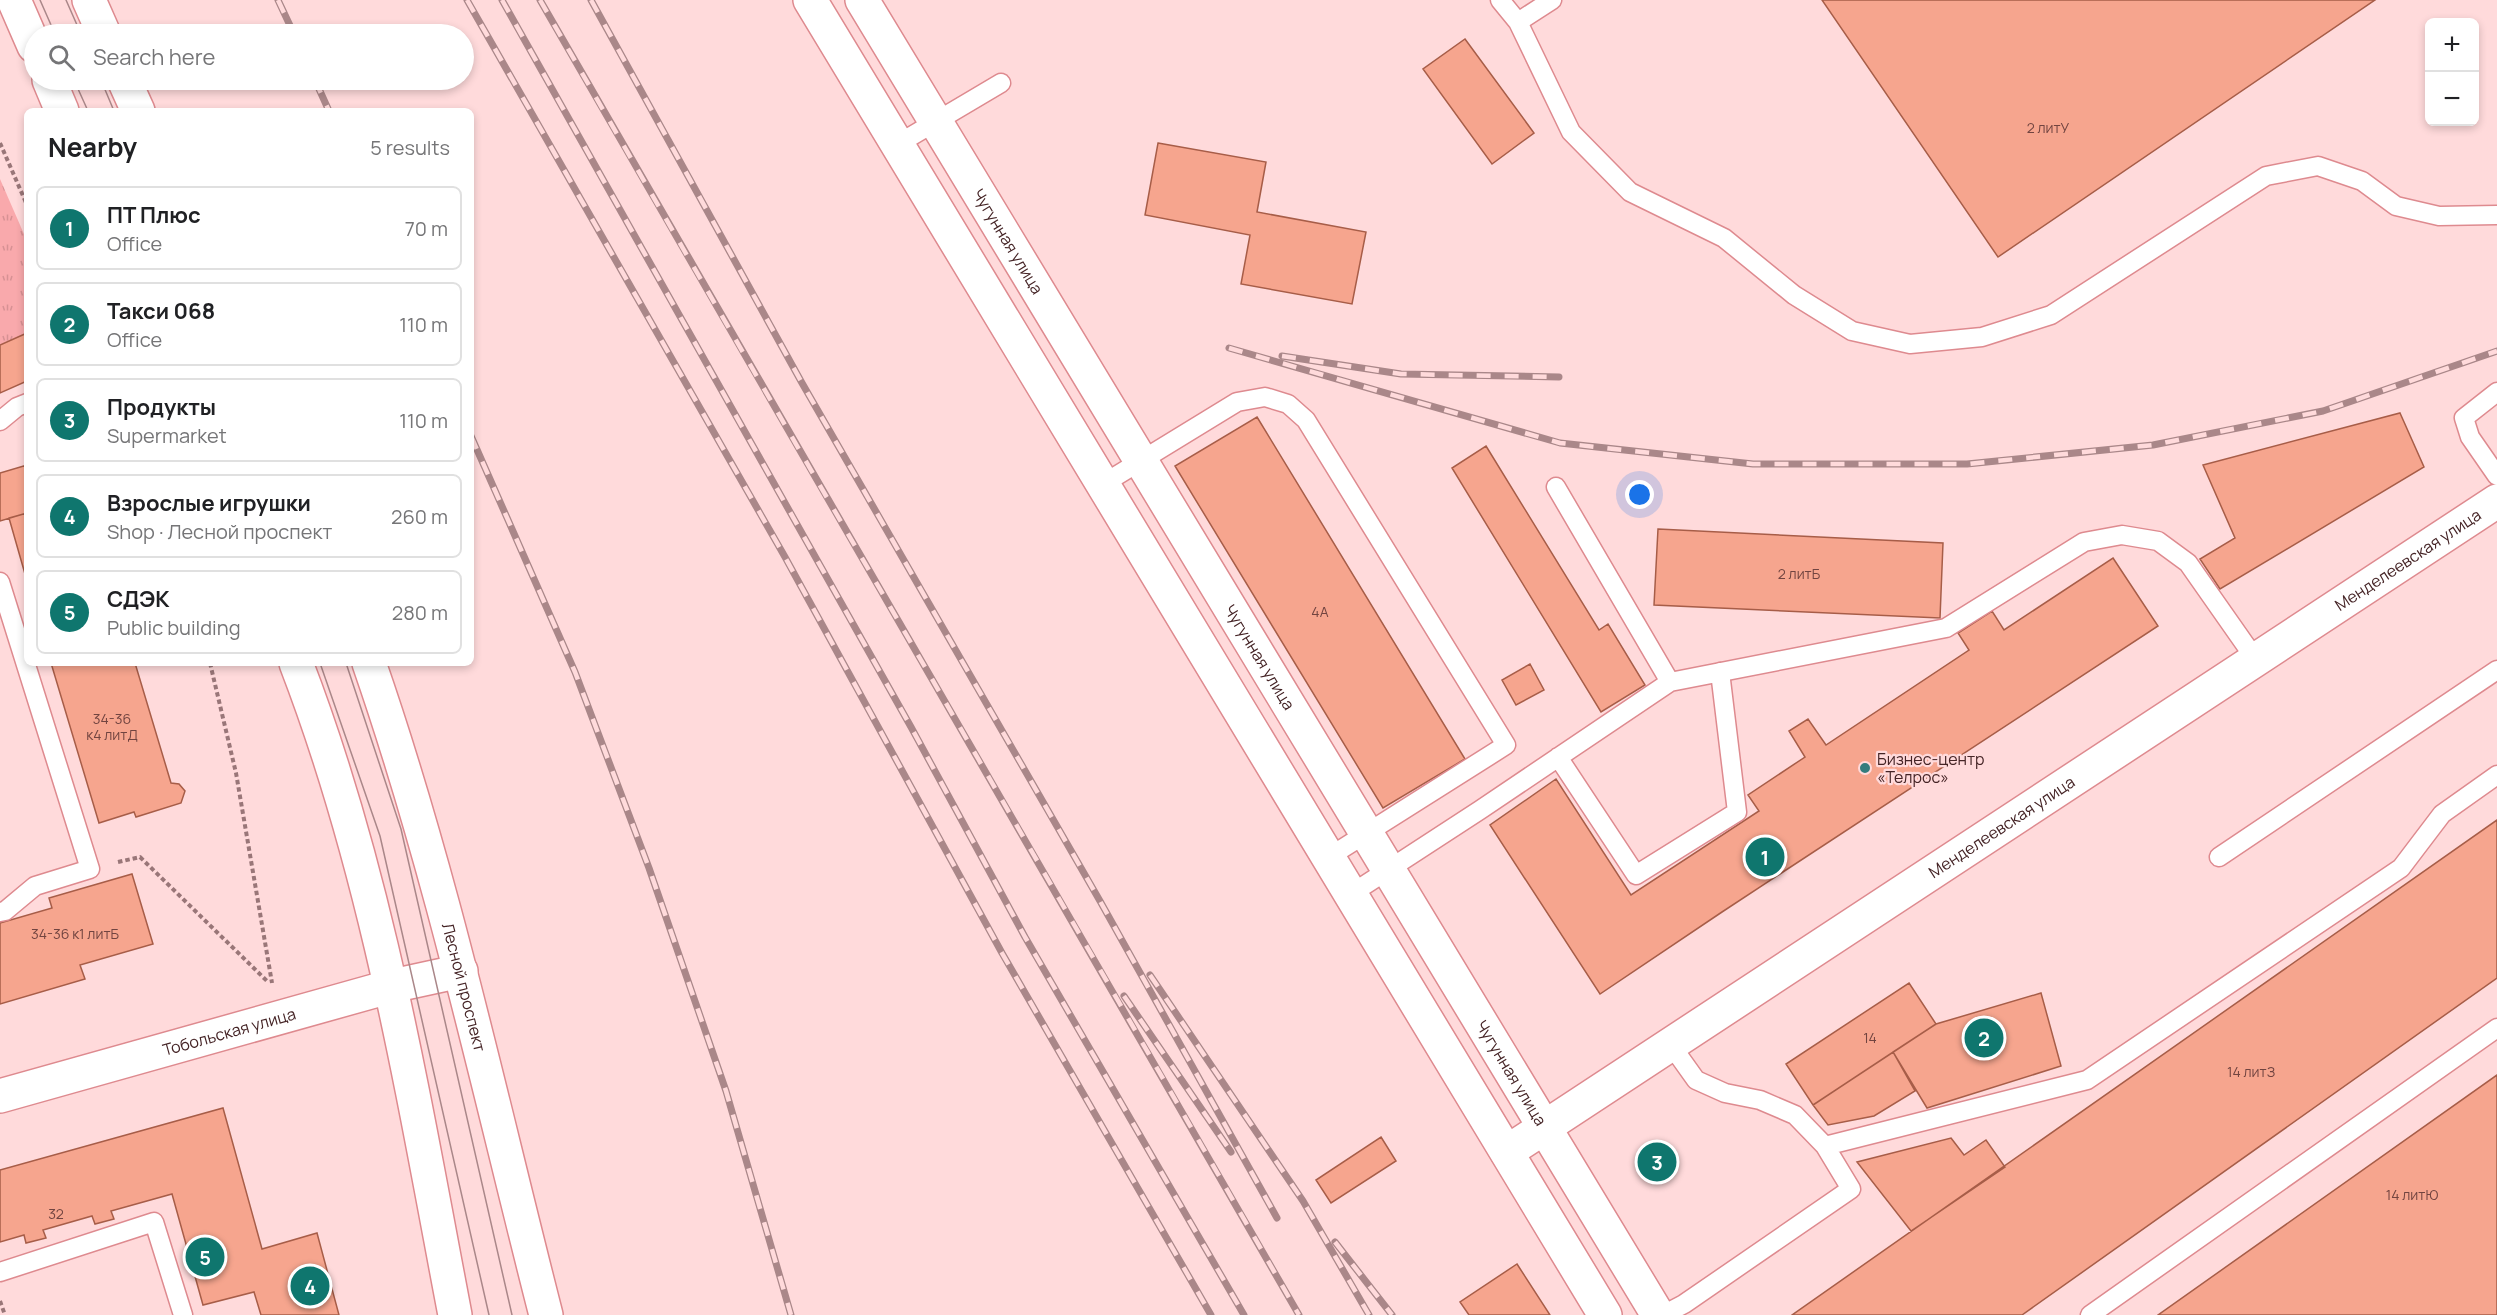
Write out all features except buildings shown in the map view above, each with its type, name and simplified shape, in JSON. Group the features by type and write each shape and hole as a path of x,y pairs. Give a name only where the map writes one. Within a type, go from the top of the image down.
{"street":[{"path":"14,0 24,24"},
{"path":"89,0 100,24"},
{"path":"810,0 1605,1315"},
{"name":"Чугунная улица","path":"862,0 1658,1315"},
{"path":"53,90 61,108"},
{"path":"129,90 137,108"},
{"name":"Менделеевская улица","path":"1507,1152 2497,501"},
{"path":"297,666 356,842 392,987 455,1315"},
{"name":"Лесной проспект","path":"370,666 400,753 461,971 546,1315"},
{"name":"Тобольская улица","path":"0,1096 392,987 461,971"}],"lane":[{"path":"1500,0 1518,22 1571,132 1630,192 1724,238 1794,296 1852,332 1910,344 1982,337 2051,315 2266,176 2318,166 2362,181 2396,206 2439,216 2497,215"},
{"path":"1518,22 1552,0"},
{"path":"898,144 1001,83"},
{"path":"2497,392 2464,418 2470,437 2497,476"},
{"path":"1103,484 1237,402 1265,397 1288,404 1306,420 1506,745 1329,857"},
{"path":"0,421 24,404"},
{"path":"1556,487 1670,682"},
{"path":"1351,894 1670,682 1946,628 2084,542 2122,535 2158,541 2188,563 2256,660"},
{"path":"0,582 24,659"},
{"path":"0,912 35,886 90,869 26,666"},
{"path":"2219,857 2497,670"},
{"path":"1558,757 1636,875 1737,812 1720,672"},
{"path":"1825,1146 2087,1080 2401,868 2442,814 2497,775"},
{"path":"2090,1315 2497,1028"},
{"path":"1663,1315 1851,1189 1825,1146 1795,1115 1760,1100 1725,1093 1696,1080 1671,1046"},
{"path":"0,1272 154,1222 183,1315"}],"path":[{"path":"0,143 24,198"},
{"path":"90,869 140,857 273,987 236,773 211,666"},
{"path":"2,1307 5,1315"}],"green space":[{"path":"0,179 24,234 24,334 0,345"}],"tram line":[{"path":"40,0 51,24"},
{"path":"66,0 77,24"},
{"path":"79,90 87,108"},
{"path":"105,90 113,108"},
{"path":"321,666 380,836 489,1315"},
{"path":"347,666 401,829 512,1315"}],"railway":[{"path":"278,0 289,24"},
{"path":"467,0 785,557 1002,953 1211,1315"},
{"path":"502,0 911,727 1025,937 1244,1315"},
{"path":"540,0 1299,1315"},
{"path":"591,0 802,383 1100,901 1277,1218"},
{"path":"320,90 328,108"},
{"path":"1229,348 1560,443 1753,464 1967,464 2153,445 2323,411 2497,351"},
{"path":"1282,356 1401,374 1559,377"},
{"path":"474,443 575,672 649,868 726,1091 791,1315"},
{"path":"1150,975 1303,1201 1369,1315"},
{"path":"1124,996 1231,1152"},
{"path":"1335,1242 1392,1315"}],"place":[{"name":"Бизнес-центр «Телрос»","path":"1865,768"},
{"name":"ПТ Плюс","path":"1765,857"},
{"name":"Такси 068","path":"1984,1038"},
{"name":"Продукты","path":"1657,1162"},
{"name":"СДЭК","path":"205,1257"},
{"name":"Взрослые игрушки","path":"310,1286"}]}
